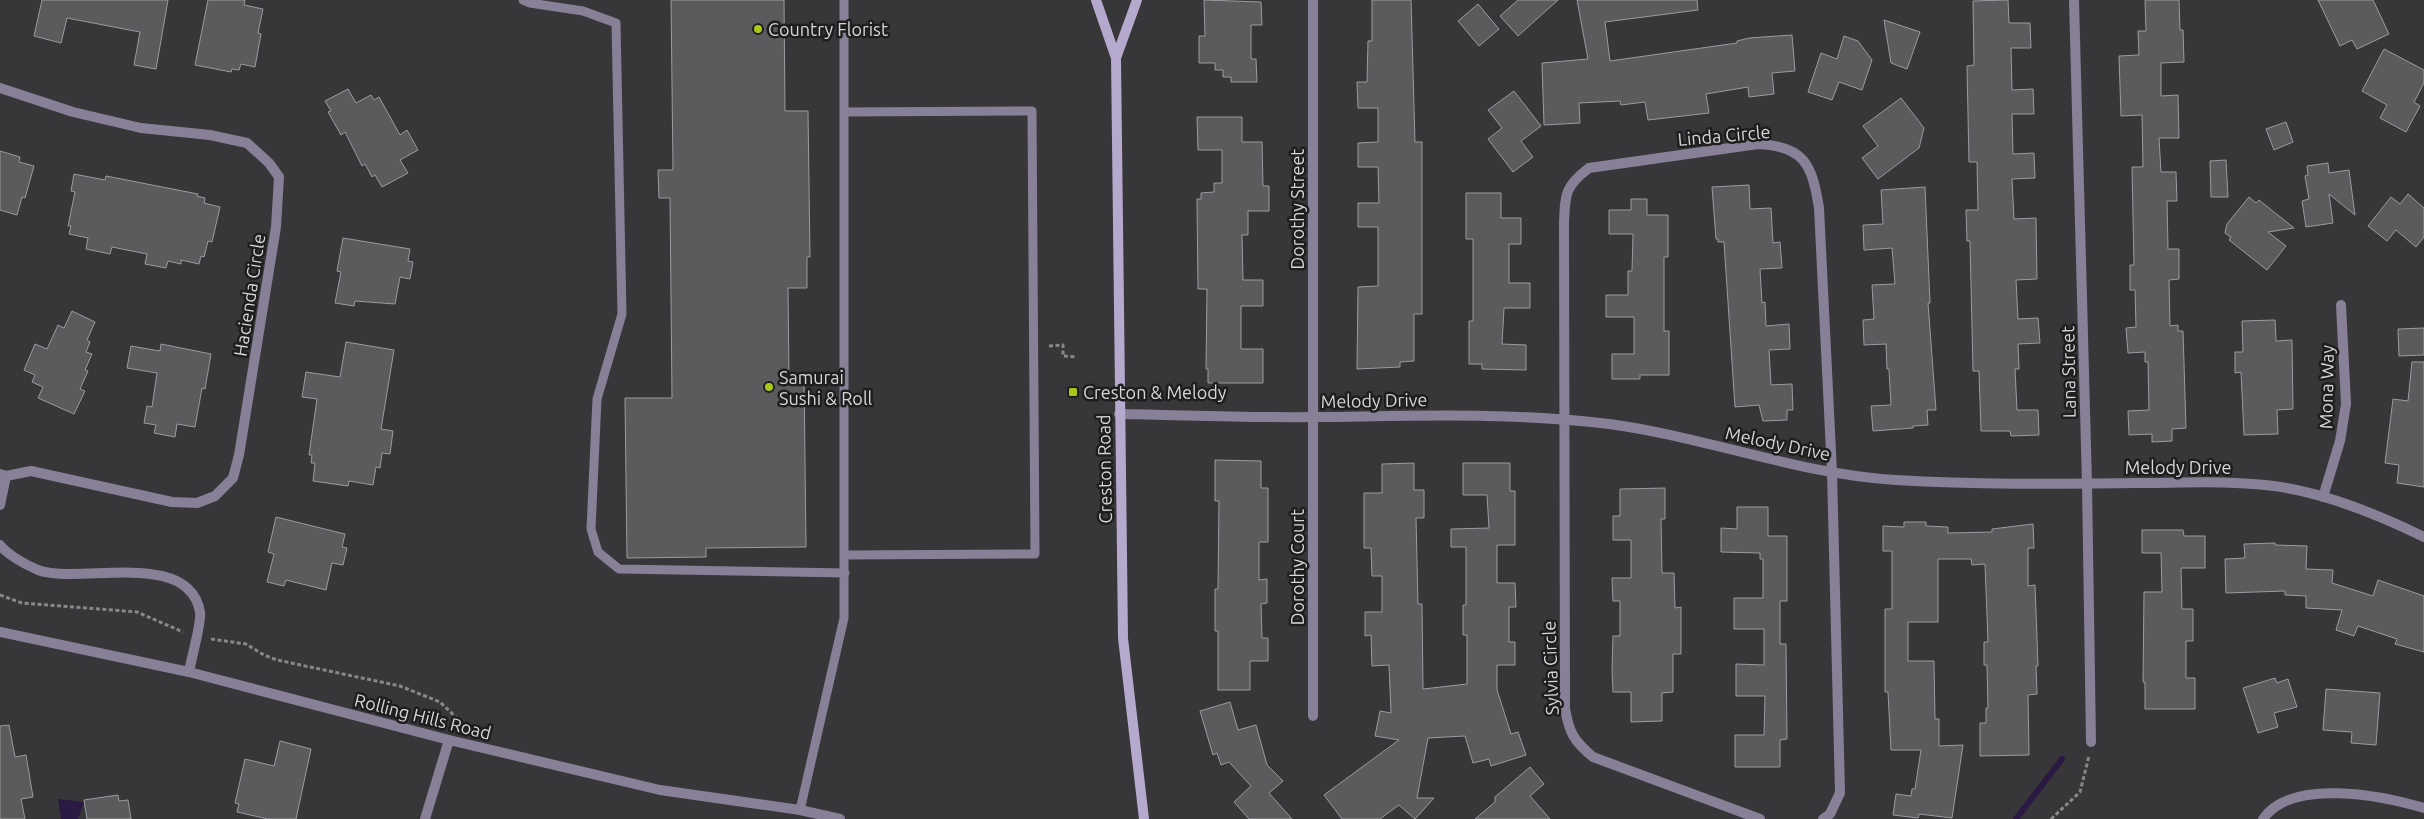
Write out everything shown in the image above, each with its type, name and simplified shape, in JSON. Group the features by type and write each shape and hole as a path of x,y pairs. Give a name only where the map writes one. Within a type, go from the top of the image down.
{"main road":[{"name":"Creston Road","path":"1096,0 1116,58 1123,638 1144,819"},
{"name":"Creston Road","path":"1116,58 1137,0"}],"street":[{"name":"Dorothy Street","path":"1313,0 1313,417"},
{"name":"Lana Street","path":"2074,0 2087,484 2090,742"},
{"name":"Hacienda Circle","path":"0,88 73,112 141,128 210,135 247,143 270,163 279,177 276,227 239,455 233,478 216,496 197,503 172,502 30,471 3,475 0,505"},
{"name":"Linda Circle","path":"1563,420 1565,199 1573,180 1589,168 1612,163 1758,144 1779,145 1796,152 1809,165 1816,185 1819,208 1832,472"},
{"name":"Mona Way","path":"2324,497 2340,441 2346,404 2341,305"},
{"name":"Melody Drive","path":"1119,414 1313,417 1486,414 1612,425 1657,433 1832,472 1892,480 1972,484 2222,483 2275,486 2324,497 2374,513 2424,537"},
{"name":"Dorothy Court","path":"1313,417 1313,716"},
{"name":"Sylvia Circle","path":"1563,420 1565,708 1568,728 1577,744 1593,758 1760,819"},
{"path":"1823,819 1830,814 1840,793 1832,472"},
{"path":"0,545 5,551 39,570 65,573 115,572 149,574 178,582 193,593 201,613 189,672"},
{"name":"Rolling Hills Road","path":"0,632 189,672 449,740 660,790 800,810 840,819"},
{"path":"425,819 449,740"},
{"path":"2263,819 2267,814 2288,801 2310,794 2372,795 2424,808"}],"lane":[{"path":"523,0 530,3 584,11 616,23 622,314 597,399 592,529 598,552 619,569 845,573"},
{"path":"584,0 584,11"},
{"path":"800,810 844,618 844,0"},
{"path":"844,112 1032,111 1034,554 845,555"}],"path":[{"path":"1033,346 1063,345 1063,356 1077,357"},
{"path":"0,595 22,603 137,612 196,637 246,644 264,655 277,660 400,686 440,702 460,721"},
{"path":"2051,819 2080,792 2088,762 2090,742"}],"shaded area":[{"path":"58,799 84,802 78,819 61,819"}],"building":[{"path":"42,0 168,0 156,69 134,65 140,32 67,18 61,43 34,36"},
{"path":"208,0 245,0 244,5 263,9 258,33 261,34 255,67 241,64 239,70 232,69 231,72 195,65"},
{"path":"671,0 784,0 785,111 808,111 810,257 807,257 807,288 788,288 789,376 804,376 806,547 706,548 706,557 627,558 625,398 672,398 670,198 659,198 658,170 673,170"},
{"path":"1204,0 1261,2 1262,25 1251,25 1251,59 1256,59 1257,82 1231,82 1231,77 1223,77 1223,70 1215,70 1215,63 1199,63 1199,36 1205,36"},
{"path":"1372,0 1411,0 1415,142 1422,142 1422,314 1414,314 1414,361 1400,362 1400,367 1357,369 1358,287 1378,286 1378,227 1358,227 1358,203 1379,203 1378,167 1358,167 1358,143 1378,142 1378,108 1358,108 1357,82 1367,82 1368,41 1372,41"},
{"path":"1518,0 1558,0 1518,36 1500,16"},
{"path":"1577,0 1697,0 1698,10 1605,22 1610,61 1737,43 1737,41 1749,38 1792,35 1795,71 1772,73 1774,94 1749,97 1748,87 1706,94 1709,113 1648,120 1645,102 1621,105 1620,101 1579,103 1580,123 1544,125 1542,63 1588,59"},
{"path":"2008,0 2009,23 2030,23 2031,48 2011,48 2012,90 2033,89 2034,114 2012,114 2013,154 2034,153 2035,178 2012,179 2014,219 2036,218 2037,279 2016,280 2018,319 2038,318 2040,343 2018,344 2019,369 2015,369 2017,410 2038,410 2039,435 2011,436 2010,431 1981,431 1979,371 1973,371 1970,241 1967,241 1966,210 1978,210 1977,162 1969,162 1967,66 1974,65 1973,1"},
{"path":"2145,0 2179,0 2180,30 2183,30 2184,62 2161,63 2161,96 2178,95 2179,138 2159,138 2161,172 2176,172 2177,201 2167,201 2168,249 2179,249 2179,279 2169,280 2170,326 2178,325 2178,331 2183,331 2186,428 2172,429 2172,441 2152,442 2152,434 2129,435 2128,411 2149,410 2148,362 2145,362 2145,352 2128,353 2126,328 2136,327 2135,290 2130,290 2130,265 2134,265 2132,167 2143,167 2142,115 2121,116 2119,56 2139,55 2138,31 2146,31"},
{"path":"2318,0 2373,0 2389,34 2357,49 2352,40 2340,46"},
{"path":"1478,4 1499,29 1479,46 1458,21"},
{"path":"1884,20 1920,32 1907,69 1891,63"},
{"path":"1844,36 1858,41 1872,60 1862,90 1839,82 1832,100 1808,92 1821,53 1837,59"},
{"path":"2384,49 2424,70 2424,83 2414,102 2420,106 2406,132 2380,118 2387,105 2362,91"},
{"path":"348,89 356,103 371,95 374,100 379,97 400,135 407,130 418,150 400,160 408,173 382,187 375,175 372,177 365,164 362,166 345,132 341,135 328,112 331,111 325,101"},
{"path":"1514,91 1541,126 1521,141 1533,157 1513,172 1488,139 1502,128 1488,110"},
{"path":"1901,98 1924,128 1919,148 1878,179 1862,158 1878,146 1863,126"},
{"path":"1197,117 1242,117 1242,142 1262,142 1263,186 1269,186 1269,211 1248,211 1248,235 1242,235 1243,280 1263,280 1263,306 1241,306 1241,349 1263,349 1263,383 1208,383 1208,369 1206,369 1207,289 1198,289 1197,199 1201,199 1201,193 1214,192 1214,183 1222,183 1222,150 1198,150"},
{"path":"2286,122 2293,142 2274,150 2266,129"},
{"path":"0,151 20,157 19,162 34,166 25,198 22,197 17,215 0,210"},
{"path":"2226,160 2228,197 2211,197 2210,161"},
{"path":"2328,163 2329,173 2349,170 2355,215 2329,194 2333,223 2306,227 2302,201 2309,199 2305,176 2308,175 2307,166"},
{"path":"74,174 105,180 106,176 198,194 197,196 205,198 204,203 220,207 212,242 208,241 204,257 201,256 199,264 181,260 181,264 168,261 166,268 145,264 147,254 112,247 110,254 86,249 88,238 69,234 71,226 68,226 75,192 71,191"},
{"path":"1749,185 1750,209 1771,208 1773,243 1780,242 1782,268 1760,269 1762,303 1765,302 1766,326 1789,324 1790,349 1769,350 1771,385 1792,384 1793,410 1787,410 1787,420 1763,421 1759,405 1735,407 1724,242 1718,242 1718,239 1716,239 1712,187"},
{"path":"1925,187 1930,303 1928,303 1936,410 1927,410 1928,425 1873,431 1871,406 1891,405 1889,369 1887,369 1886,344 1864,345 1863,320 1874,319 1872,285 1895,284 1892,248 1864,250 1863,225 1883,224 1881,190"},
{"path":"1466,193 1501,193 1501,218 1521,218 1521,244 1509,244 1509,283 1530,283 1530,308 1504,308 1502,344 1526,345 1526,370 1482,369 1482,364 1469,364 1469,321 1473,321 1473,239 1466,239"},
{"path":"2408,194 2424,208 2424,237 2416,247 2396,230 2387,241 2368,226 2391,197 2400,204"},
{"path":"2249,197 2256,203 2259,200 2294,228 2268,232 2286,246 2267,270 2229,240 2231,237 2225,233 2227,224"},
{"path":"1631,199 1647,199 1647,215 1668,215 1668,257 1664,257 1664,331 1669,331 1669,375 1640,375 1640,379 1612,379 1612,354 1634,354 1634,317 1606,317 1606,295 1628,295 1628,271 1632,271 1633,234 1609,234 1609,210 1631,210"},
{"path":"343,238 410,249 408,261 413,262 410,279 400,277 395,304 355,301 354,306 335,303 341,272 337,271"},
{"path":"72,311 95,322 87,340 90,342 86,352 92,354 85,370 88,371 80,389 85,391 74,414 38,398 43,387 32,382 35,375 24,370 35,344 47,349 58,325 64,328"},
{"path":"2275,320 2276,341 2292,340 2293,409 2277,410 2278,434 2244,435 2241,372 2235,373 2235,352 2243,352 2242,321"},
{"path":"2424,328 2424,355 2399,356 2398,329"},
{"path":"346,342 394,350 381,429 393,431 390,454 382,453 380,468 376,467 373,485 349,481 348,486 313,481 315,463 311,463 312,455 309,455 317,399 302,397 306,372 340,377"},
{"path":"161,344 211,354 205,389 202,388 195,427 177,424 175,437 154,433 156,425 144,423 147,406 152,407 157,373 127,368 131,346 160,351"},
{"path":"2412,362 2424,362 2424,487 2397,483 2399,465 2385,463 2393,399 2408,401"},
{"path":"1215,460 1261,461 1261,488 1268,488 1268,542 1259,542 1259,580 1267,579 1267,603 1261,604 1262,638 1268,638 1268,661 1250,661 1250,690 1218,690 1218,631 1215,631 1215,589 1218,589 1219,501 1215,501"},
{"path":"1414,463 1414,490 1424,490 1424,518 1416,518 1418,604 1422,604 1423,689 1467,684 1467,635 1463,635 1463,605 1466,605 1466,547 1451,547 1451,529 1489,528 1487,495 1463,495 1463,463 1510,463 1510,491 1515,491 1515,545 1497,545 1497,583 1515,583 1516,607 1509,607 1509,642 1515,642 1515,665 1497,665 1497,690 1511,734 1518,732 1526,755 1491,766 1489,759 1473,763 1465,736 1428,738 1417,798 1434,798 1415,819 1399,805 1380,819 1342,819 1324,795 1399,740 1375,736 1380,711 1391,713 1389,665 1372,666 1371,635 1365,636 1365,612 1382,612 1382,576 1372,576 1371,548 1364,548 1364,493 1382,493 1382,464"},
{"path":"1665,488 1665,519 1661,519 1662,573 1674,573 1675,608 1681,607 1681,654 1673,654 1673,692 1662,693 1662,721 1631,722 1631,692 1613,692 1613,636 1620,636 1620,601 1613,601 1612,578 1631,578 1631,540 1613,540 1613,516 1620,516 1620,489"},
{"path":"1737,507 1768,507 1768,536 1787,536 1787,601 1780,601 1780,644 1786,644 1787,739 1780,740 1780,767 1735,767 1735,735 1764,735 1765,696 1736,696 1736,664 1764,665 1764,629 1734,629 1734,598 1763,598 1763,559 1760,559 1760,553 1721,552 1721,528 1737,529"},
{"path":"276,517 345,534 342,547 347,548 343,565 332,563 326,590 286,580 284,586 267,582 274,554 268,552"},
{"path":"1904,522 1926,522 1926,526 1948,527 1948,533 1992,532 1992,529 2033,524 2034,548 2028,548 2028,586 2035,585 2038,666 2036,666 2037,694 2028,695 2029,755 1980,756 1980,723 1986,723 1986,708 1988,708 1987,665 1984,665 1984,642 1988,642 1985,564 1972,565 1971,559 1938,559 1938,622 1908,622 1908,661 1934,661 1935,719 1939,719 1939,746 1963,745 1952,818 1919,814 1918,818 1893,815 1896,794 1911,796 1912,789 1915,789 1921,750 1891,750 1888,692 1885,692 1885,609 1892,609 1892,551 1883,551 1883,526 1904,527"},
{"path":"2142,530 2183,530 2184,536 2205,536 2205,568 2181,568 2182,609 2193,609 2193,641 2186,641 2186,678 2195,678 2195,709 2145,709 2145,682 2143,682 2144,592 2162,592 2161,553 2142,553"},
{"path":"2275,543 2275,545 2307,546 2306,569 2333,570 2332,583 2373,596 2378,580 2424,596 2424,652 2395,644 2397,639 2358,626 2354,636 2336,630 2342,610 2306,608 2306,596 2285,595 2285,591 2226,593 2225,559 2245,558 2244,544"},
{"path":"2275,678 2277,683 2288,679 2297,707 2274,713 2278,727 2258,733 2243,688"},
{"path":"2326,689 2380,693 2376,745 2351,743 2352,732 2323,730"},
{"path":"1230,702 1238,730 1256,725 1267,765 1283,781 1269,793 1292,819 1249,819 1234,802 1251,786 1229,762 1221,765 1217,753 1213,755 1200,711"},
{"path":"9,725 15,757 26,755 33,797 21,799 25,819 0,819 0,726"},
{"path":"280,741 311,749 296,819 268,819 237,812 239,804 235,803 245,759 274,766"},
{"path":"1530,767 1544,784 1530,796 1550,819 1475,819 1495,802 1495,797"},
{"path":"118,795 119,801 128,800 131,819 87,819 84,800"}],"waterway":[{"path":"2016,819 2062,759"}],"place":[{"name":"Country Florist","path":"758,29"},
{"name":"Samurai Sushi & Roll","path":"769,387"},
{"name":"Creston & Melody","path":"1073,392"}]}
